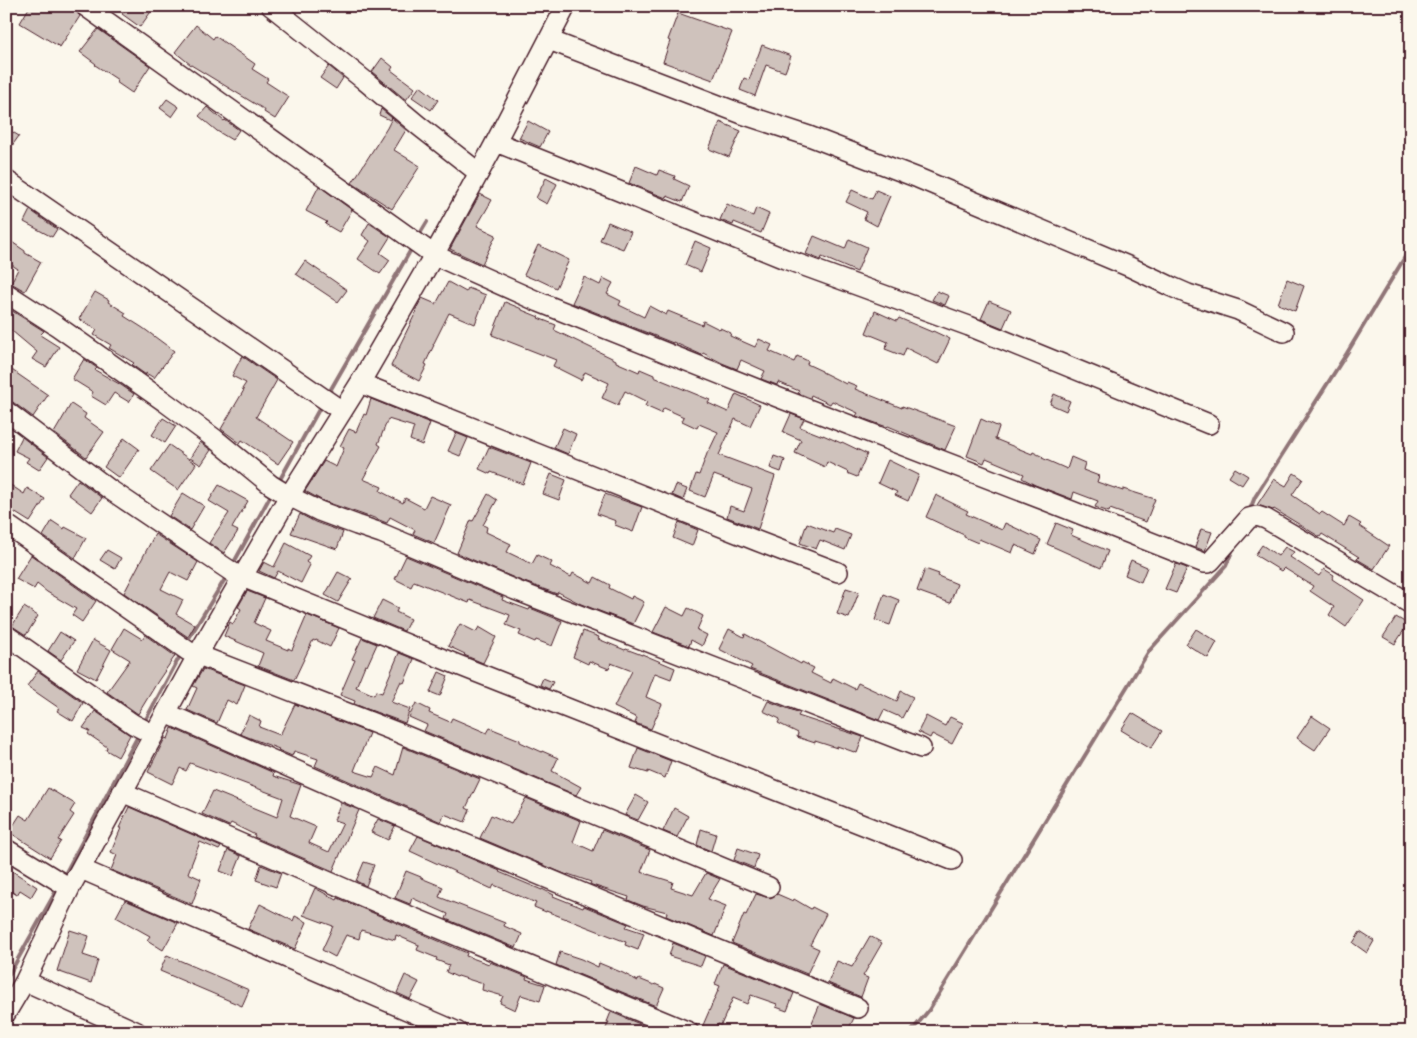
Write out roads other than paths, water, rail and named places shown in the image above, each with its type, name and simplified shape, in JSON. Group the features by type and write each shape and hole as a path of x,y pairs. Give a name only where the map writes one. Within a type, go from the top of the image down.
{"street":[{"path":"85,6 423,246 540,302 777,397 1204,563 1211,561 1249,518 1257,516 1411,604"},
{"path":"271,6 479,173"},
{"path":"6,1013 25,981 64,885 81,869 122,792 145,730 166,713 187,651 331,403 360,383 423,246 479,173 566,6"},
{"path":"549,40 742,114 809,136 918,178 1122,263 1172,287 1238,310 1284,332"},
{"path":"496,142 785,259 969,326 1209,424"},
{"path":"6,180 331,403"},
{"path":"6,293 57,326 164,402 215,439 280,491 319,511 388,536 514,590 921,748"},
{"path":"360,383 838,572"},
{"path":"6,411 109,489 234,573 458,665 952,860"},
{"path":"6,524 187,651 399,733 769,887"},
{"path":"6,635 145,730"},
{"path":"166,713 422,826 858,1008"},
{"path":"122,792 378,903 689,1032"},
{"path":"6,849 64,885"},
{"path":"81,869 458,1032"},
{"path":"25,981 137,1032"}],"waterway":[{"path":"418,237 427,222"},
{"path":"327,396 413,246"},
{"path":"1249,512 1255,497 1347,353 1411,247"},
{"path":"278,483 322,404"},
{"path":"232,566 272,493"},
{"path":"911,1032 929,1010 1149,651 1226,566 1233,549"},
{"path":"186,643 228,574"},
{"path":"144,723 181,654"},
{"path":"63,878 139,734"},
{"path":"6,980 59,886"}]}
